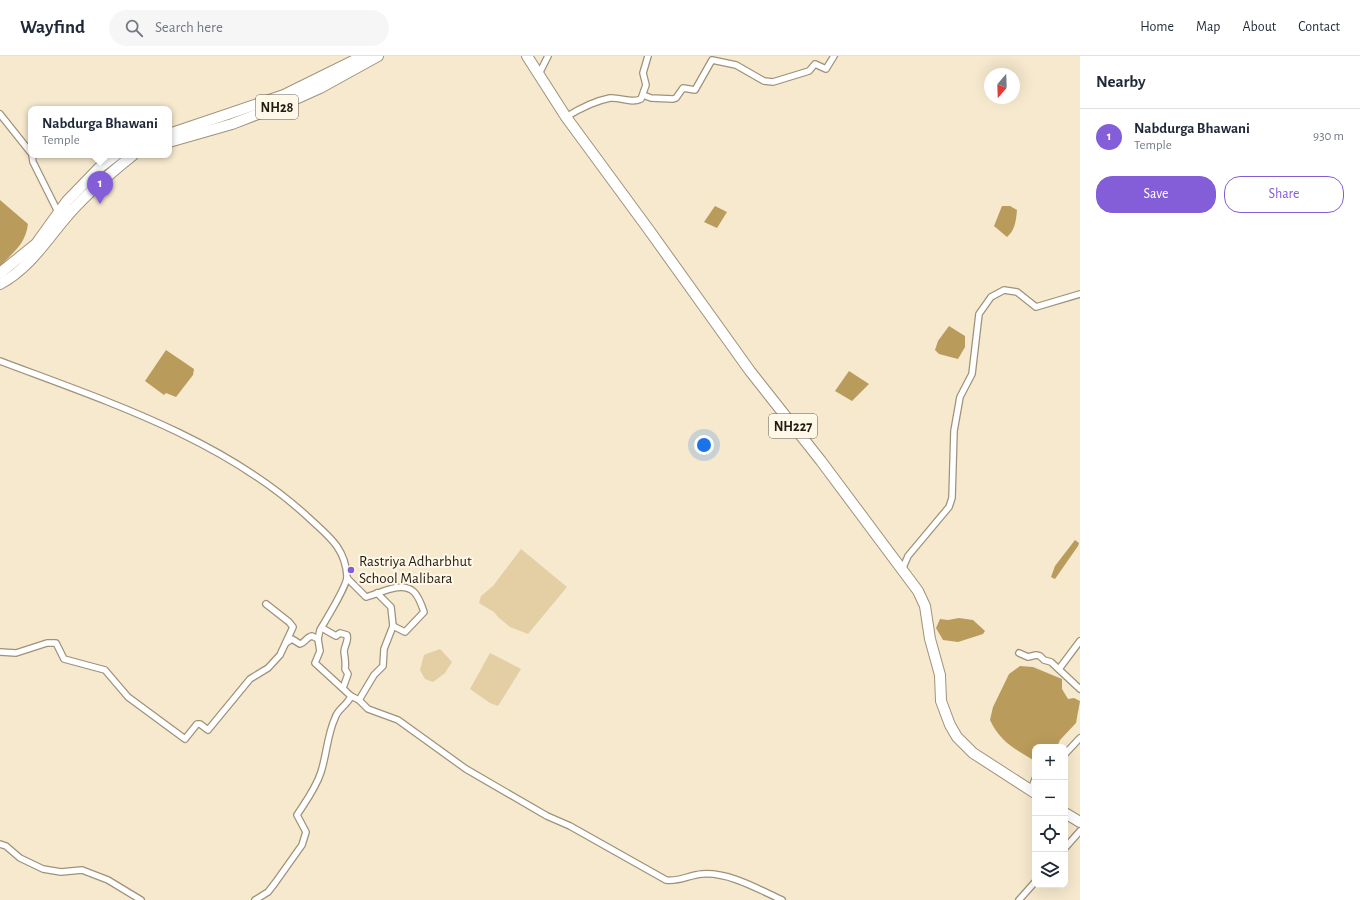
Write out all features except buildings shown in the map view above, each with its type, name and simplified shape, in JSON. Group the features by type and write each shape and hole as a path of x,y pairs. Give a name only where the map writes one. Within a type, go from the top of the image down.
{"highway":[{"name":"NH28","path":"318,84 363,56"},
{"name":"NH28","path":"172,137 318,84 378,56"},
{"name":"NH227","path":"527,56 551,96 754,377 767,391 918,591 925,606 930,639 940,676 941,701 950,725 957,737 973,753 1032,791"},
{"path":"0,284 38,254 61,217 67,201 99,168 112,158"},
{"path":"0,273 36,244 61,217 106,176 129,158"},
{"path":"1068,815 1080,822"}],"street":[{"path":"539,74 548,56"},
{"path":"566,117 583,106 599,101 618,98 636,102 641,99 646,85 643,73 648,56"},
{"path":"643,95 651,98 673,100 683,88 695,90 712,60 736,65 764,81 773,82 809,71 815,64 826,69 834,56"},
{"path":"0,117 28,150"},
{"path":"32,158 61,217"},
{"path":"902,570 908,556 949,507 952,498 954,431 960,397 972,374 979,314 991,297 1004,290 1017,292 1036,307 1080,294"},
{"path":"0,361 122,406 239,464 264,480 291,502 337,544 346,567 347,578 322,628 318,639 320,651 315,663 351,696 359,700 368,709 398,720 466,769 547,816 570,826 666,880 674,882 701,874 715,874 745,883 782,900"},
{"path":"347,578 366,597 396,587 409,589 414,592 424,612 405,632 393,626"},
{"path":"359,700 374,675 383,666 384,649 393,626 391,607 377,593"},
{"path":"0,652 16,653 47,643 56,643 64,660 105,670 128,697 185,739 197,724 200,724 208,730 250,679 272,665 280,655 293,627 289,622 266,604"},
{"path":"322,628 336,636 340,633 347,635 348,638 344,652 346,663 345,669 348,674 343,688"},
{"path":"283,646 292,639 300,644 312,636 318,639"},
{"path":"1059,669 1080,641"},
{"path":"1019,653 1028,657 1036,655 1040,656 1044,660 1051,662 1080,689"},
{"path":"255,900 268,892 302,845 306,832 297,815 316,785 321,771 326,743 335,716 338,710 345,705 351,696"},
{"path":"1068,751 1080,738"},
{"path":"1068,845 1080,831"},
{"path":"0,844 6,846 20,858 43,869 61,872 82,870 108,880 140,900"},
{"path":"1019,900 1032,885"}],"shaded area":[{"path":"0,200 28,224 24,238 18,248 0,267"},
{"path":"715,206 727,212 717,228 704,222"},
{"path":"1002,206 1010,206 1017,210 1016,222 1007,237 994,226"},
{"path":"949,326 965,336 965,347 958,359 939,354 935,350 938,341"},
{"path":"166,350 194,369 193,375 176,397 166,393 164,395 145,381"},
{"path":"849,371 869,384 852,401 835,391"},
{"path":"1075,540 1079,543 1078,546 1055,579 1051,577 1055,566"},
{"path":"521,549 567,587 528,634 510,627 494,612 479,603 481,596 493,586"},
{"path":"959,618 973,620 985,631 983,634 958,642 943,640 936,628 940,619 948,620"},
{"path":"440,649 452,662 445,673 433,682 425,679 420,670 424,655"},
{"path":"490,653 521,669 498,706 490,703 470,689"},
{"path":"1020,666 1033,667 1062,679 1062,689 1068,699 1074,698 1080,701 1076,723 1060,740 1058,744 1032,744 1032,759 1004,740 994,728 990,720 993,707 1009,674"}],"place":[{"name":"Nabdurga Bhawani","path":"100,204"},
{"name":"Rastriya Adharbhut School Malibara","path":"351,570"}]}
